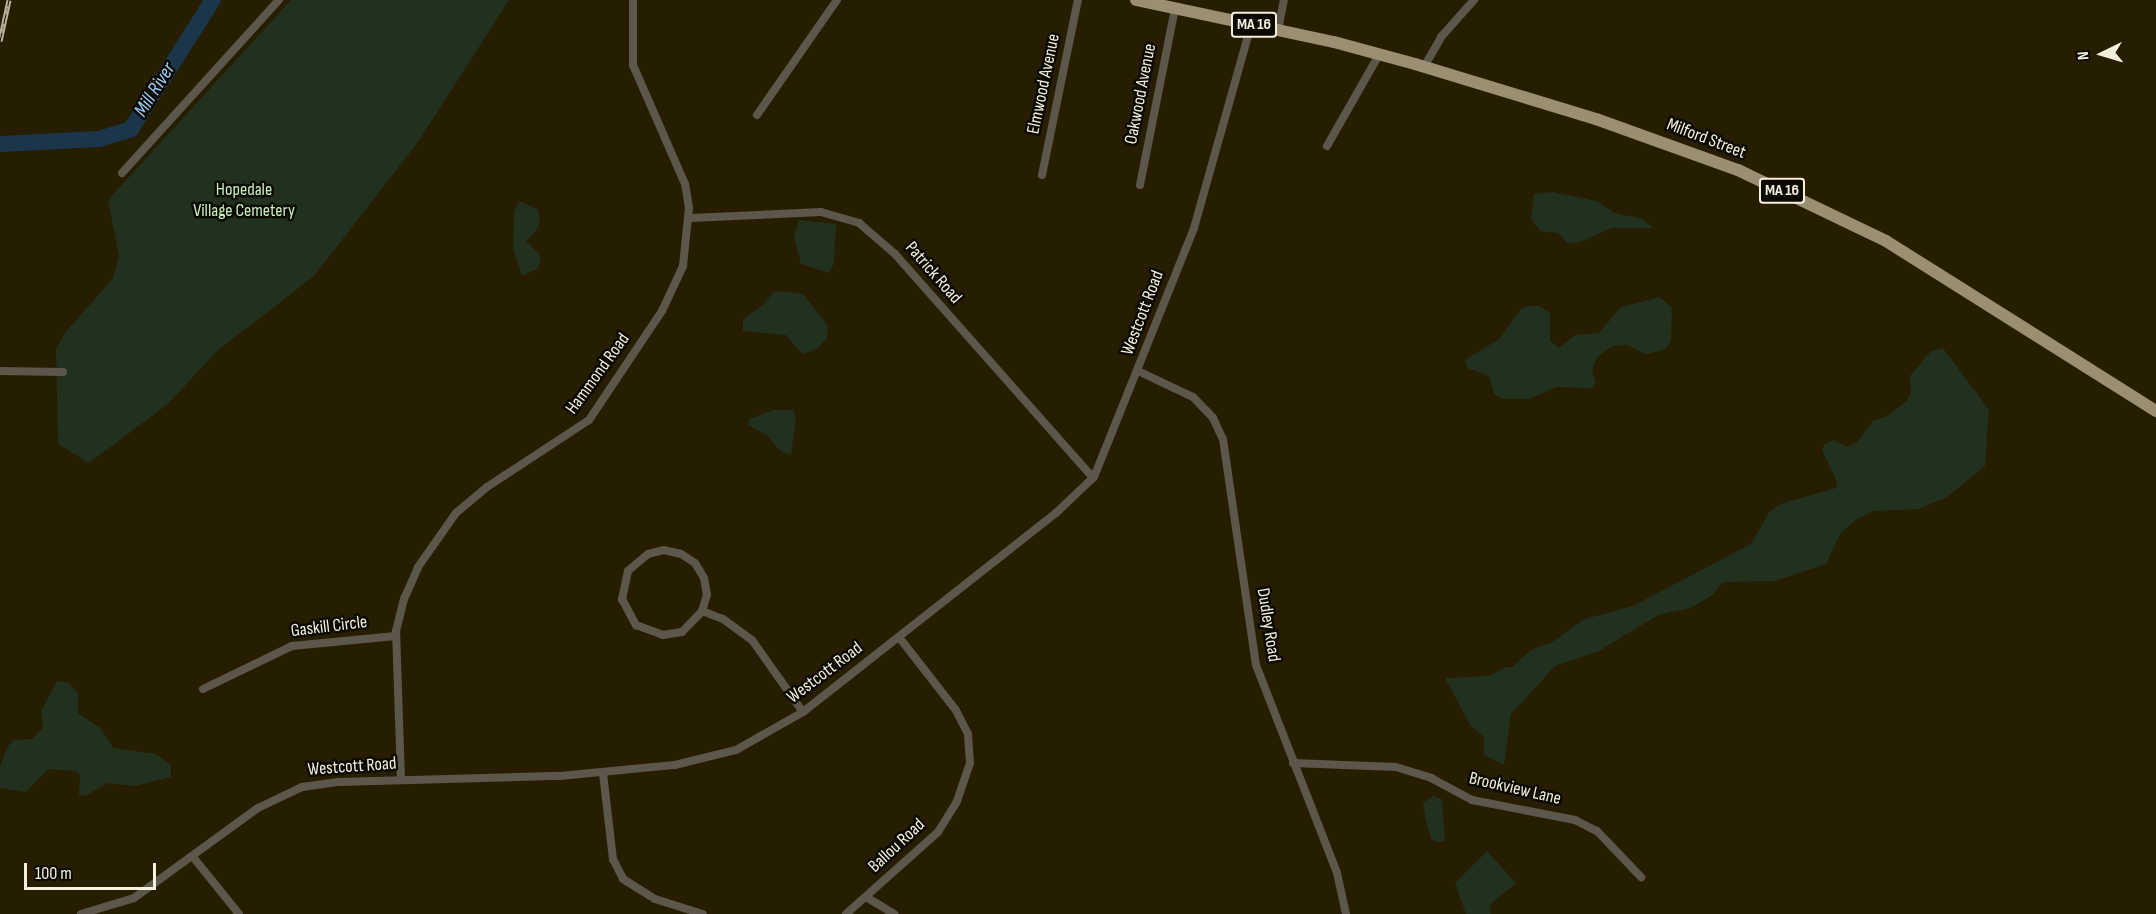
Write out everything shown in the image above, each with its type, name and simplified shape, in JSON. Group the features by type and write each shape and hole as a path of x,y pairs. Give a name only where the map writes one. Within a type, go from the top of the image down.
{"main road":[{"name":"MA 16","path":"1136,0 1375,53"},
{"name":"Milford Street","path":"1375,53 1638,133 1802,199 1896,247 2156,411"}],"street":[{"path":"122,173 279,0"},
{"name":"Hammond Road","path":"401,780 396,636 404,599 418,567 456,513 487,487 578,429 599,406 672,294 683,266 690,218 685,184 633,65 633,0"},
{"path":"757,115 837,0"},
{"name":"Elmwood Avenue","path":"1042,176 1078,0"},
{"path":"1278,30 1284,0"},
{"path":"1424,67 1441,37 1474,0"},
{"name":"Oakwood Avenue","path":"1140,185 1174,8"},
{"name":"Westcott Road","path":"81,914 134,898 258,808 287,792 339,782 603,773 710,759 767,735 803,712 1056,513 1093,478 1138,371 1210,180 1251,25"},
{"path":"1327,146 1375,53"},
{"name":"Patrick Road","path":"690,218 821,212 860,223 895,254 1093,478"},
{"path":"0,371 63,372"},
{"name":"Dudley Road","path":"1138,371 1193,397 1213,418 1223,438 1255,658 1342,889 1346,914"},
{"path":"664,550 681,554 695,564 704,578 706,595 702,611 682,632 663,635 644,630 625,609 622,590 628,571 648,554 664,550"},
{"path":"702,611 730,623 752,640 803,712"},
{"name":"Gaskill Circle","path":"203,689 292,646 396,636"},
{"name":"Ballou Road","path":"846,914 938,832 957,801 969,763 968,734 954,709 899,637"},
{"name":"Brookview Lane","path":"1293,763 1396,767 1431,778 1472,800 1575,820 1597,831 1641,877"},
{"path":"603,773 613,859 623,879 655,899 703,914"},
{"path":"193,856 239,914"},
{"path":"866,897 894,914"}],"green space":[{"name":"Hopedale Village Cemetery","path":"291,0 509,0 418,142 314,276 217,351 168,404 89,463 58,444 56,349 65,333 113,278 119,256 108,200"},
{"path":"1553,192 1596,201 1615,213 1643,219 1653,228 1612,228 1580,242 1567,243 1558,233 1541,231 1531,219 1534,194"},
{"path":"519,201 537,209 540,217 538,228 526,241 539,254 541,261 537,269 522,276 513,249 514,212"},
{"path":"799,220 836,224 834,263 829,273 801,264 794,237"},
{"path":"773,292 803,294 828,326 827,338 818,348 802,354 786,335 743,331 743,319 764,304"},
{"path":"1660,297 1672,308 1671,341 1664,350 1645,354 1628,345 1612,346 1597,357 1592,371 1596,383 1592,388 1556,387 1529,399 1504,399 1494,394 1489,376 1467,368 1465,360 1499,339 1521,309 1528,306 1539,306 1550,313 1550,341 1559,348 1575,335 1599,333 1621,307"},
{"path":"1943,348 1989,410 1985,466 1946,498 1918,509 1873,511 1854,521 1840,534 1826,564 1775,581 1722,582 1713,595 1690,608 1658,615 1599,651 1555,666 1511,714 1504,765 1484,755 1484,737 1471,726 1445,678 1489,676 1506,667 1512,667 1531,650 1552,642 1585,619 1633,606 1751,544 1770,511 1783,503 1836,488 1837,482 1822,450 1825,444 1834,440 1847,447 1857,442 1873,421 1887,416 1907,401 1911,392 1910,376 1931,351"},
{"path":"773,410 793,410 796,418 791,455 780,451 767,435 748,425 749,419"},
{"path":"57,681 69,683 78,693 78,713 100,728 113,748 156,754 171,765 171,777 134,786 108,783 85,796 79,795 80,775 76,771 48,769 26,792 0,788 0,767 7,748 13,740 32,739 43,728 41,711"},
{"path":"1433,796 1442,799 1445,841 1436,842 1431,838 1426,821 1423,803"},
{"path":"1487,851 1516,883 1490,905 1491,914 1466,914 1455,883"}],"waterway":[{"name":"Mill River","path":"0,144 99,139 131,129 213,0"}],"railway":[{"path":"0,41 9,0"}]}
